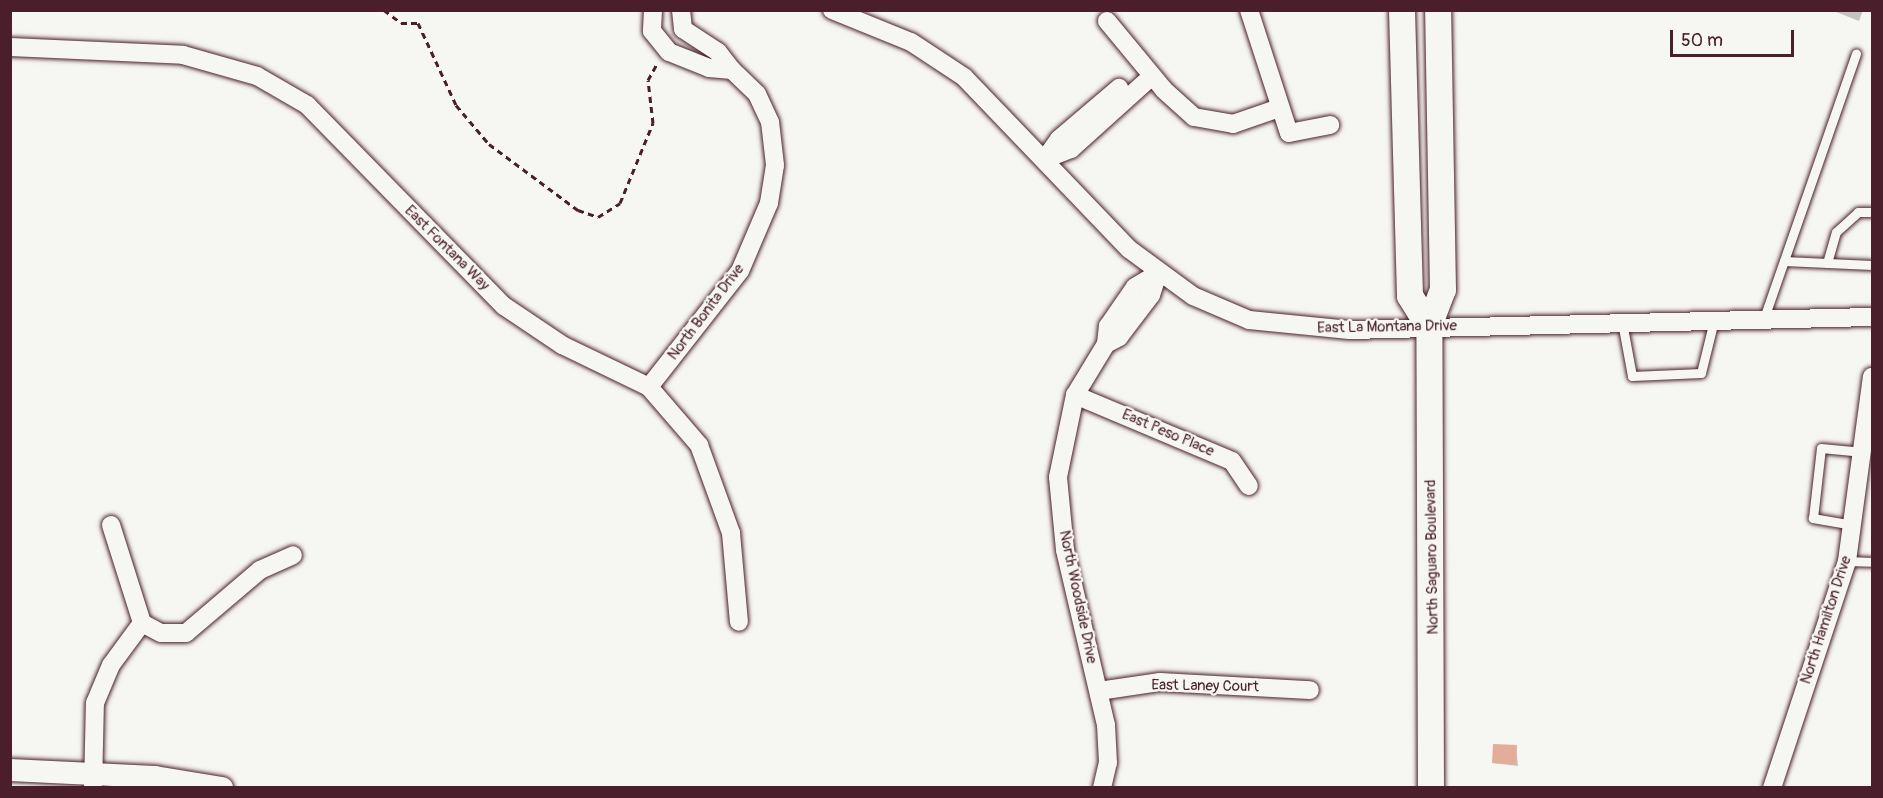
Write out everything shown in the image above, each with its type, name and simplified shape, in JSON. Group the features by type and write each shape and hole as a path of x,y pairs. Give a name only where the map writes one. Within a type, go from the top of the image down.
{"main road":[{"path":"1402,10 1410,297 1429,326"},
{"name":"North Saguaro Boulevard","path":"1431,788 1429,326 1443,291 1438,10"}],"street":[{"path":"653,10 652,31 665,48 709,68 732,70"},
{"path":"665,48 682,29 681,10"},
{"name":"East La Montana Drive","path":"832,10 935,57 964,77 1158,273 1193,296 1249,320 1316,329 1872,317"},
{"path":"1249,10 1289,133 1330,125"},
{"path":"1107,21 1148,71 1194,117 1214,125 1233,124 1279,108"},
{"name":"North Bonita Drive","path":"649,387 740,271 770,203 775,165 770,122 757,94 732,70 718,52 682,29"},
{"name":"East Fontana Way","path":"10,47 183,55 284,90 307,105 504,306 562,345 649,387 699,445 718,487 731,533 740,621"},
{"path":"1045,159 1071,149 1148,71"},
{"name":"North Woodside Drive","path":"1102,788 1108,763 1099,691 1065,550 1058,477 1075,395 1106,344 1108,326 1135,287 1158,273"},
{"name":"North Hamilton Drive","path":"1772,788 1847,561 1870,427 1872,377"},
{"name":"East Peso Place","path":"1075,395 1232,460 1249,486"},
{"path":"111,525 142,623 161,633 186,633 260,570 293,555"},
{"path":"94,781 95,703 111,666 142,623"},
{"name":"East Laney Court","path":"1099,691 1160,682 1310,690"},
{"path":"10,770 94,781 222,788"}],"lane":[{"path":"1764,318 1856,54"},
{"path":"1827,263 1836,232 1857,212 1872,212"},
{"path":"1784,261 1872,265"},
{"path":"1622,322 1632,376 1701,373 1713,320"},
{"path":"1853,525 1813,518 1821,448 1864,452"},
{"path":"1847,561 1872,562"}],"path":[{"path":"384,10 401,23 418,23 456,105 489,144 578,210 598,217 620,203 653,123 648,80 665,48"}],"building":[{"path":"1493,744 1517,745 1516,765 1492,763"}]}
